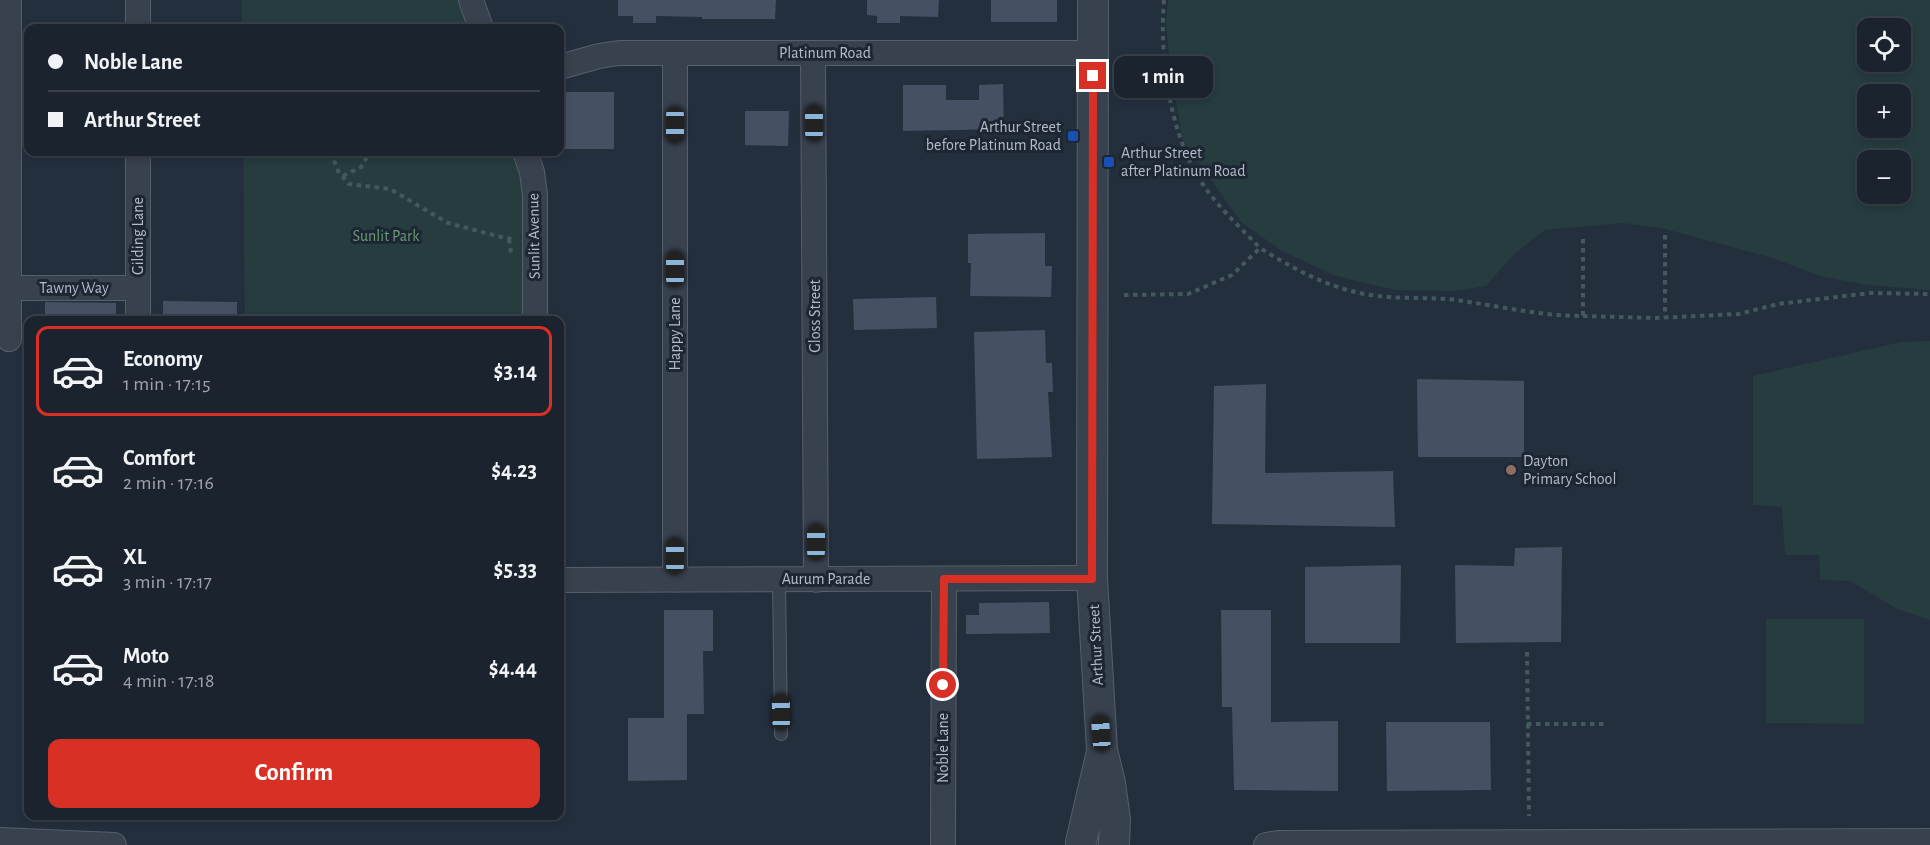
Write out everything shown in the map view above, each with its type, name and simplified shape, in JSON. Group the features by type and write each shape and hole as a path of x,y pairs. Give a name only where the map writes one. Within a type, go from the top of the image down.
{"street":[{"path":"9,0 9,339"},
{"path":"138,0 138,24"},
{"path":"471,0 480,24"},
{"name":"Arthur Street","path":"1093,0 1092,579 1102,750 1110,783 1116,844"},
{"name":"Platinum Road","path":"564,66 619,53 1093,53"},
{"name":"Happy Lane","path":"675,53 675,580"},
{"name":"Gloss Street","path":"813,53 816,580"},
{"name":"Gilding Lane","path":"138,156 138,316"},
{"name":"Sunlit Avenue","path":"515,157 532,172 535,195 535,316"},
{"name":"Tawny Way","path":"9,288 138,288"},
{"name":"Noble Lane","path":"943,845 944,579"},
{"name":"Aurum Parade","path":"564,580 1092,579"},
{"name":"Arthur Street","path":"1079,844 1102,750"},
{"path":"1079,844 1098,839 1116,844"},
{"path":"0,840 114,845"},
{"path":"1266,845 1278,843 1590,844 1930,841"}],"lane":[{"path":"779,580 781,734"}],"path":[{"path":"1164,0 1162,29 1170,89 1177,131 1189,160 1205,186 1260,248 1316,280 1338,288 1378,296 1450,299 1540,313 1583,316 1665,317 1739,314 1778,304 1870,293 1930,294"},
{"path":"1124,88 1170,89"},
{"path":"332,156 349,184 390,189 448,223 508,239 514,231"},
{"path":"343,176 361,167 368,156"},
{"path":"1583,235 1583,316"},
{"path":"1665,235 1665,317"},
{"path":"1124,295 1188,294 1199,291 1232,275 1260,248"},
{"path":"1527,652 1529,816"},
{"path":"1527,724 1608,724"}],"green space":[{"path":"242,0 460,0 469,24 242,24"},
{"path":"1168,0 1930,0 1930,290 1869,285 1824,277 1769,257 1665,229 1623,223 1545,230 1514,254 1486,286 1453,291 1395,290 1336,276 1282,251 1241,222 1183,140 1172,81 1166,25"},
{"name":"Sunlit Park","path":"243,156 519,156 525,172 528,316 245,316"},
{"path":"1930,341 1930,620 1897,609 1850,581 1820,580 1819,555 1785,555 1782,507 1753,505 1753,376 1901,342"},
{"path":"1766,619 1864,619 1864,724 1766,723"}],"building":[{"path":"618,0 776,0 775,19 702,19 702,17 656,16 656,23 633,23 633,16 618,16"},
{"path":"867,0 939,0 938,17 900,16 900,23 877,23 877,16 867,15"},
{"path":"991,0 1057,0 1057,22 991,22"},
{"path":"1003,84 1004,129 903,131 903,85 946,85 946,100 979,100 979,85"},
{"path":"564,92 614,92 614,149 564,149"},
{"path":"745,111 789,111 788,146 745,145"},
{"path":"1045,233 1045,266 1052,266 1051,297 970,296 971,263 968,263 968,234"},
{"path":"936,297 937,328 854,330 853,299"},
{"path":"163,301 237,302 237,316 163,316"},
{"path":"45,302 116,303 116,316 45,316"},
{"path":"1045,330 1046,363 1052,363 1053,392 1048,392 1052,457 977,459 974,332"},
{"path":"1417,379 1524,381 1524,457 1418,457"},
{"path":"1266,384 1265,473 1393,471 1395,527 1212,524 1214,386"},
{"path":"1562,547 1561,642 1456,643 1455,565 1514,566 1515,548"},
{"path":"1401,565 1400,643 1305,643 1305,567"},
{"path":"1049,602 1050,633 966,634 966,615 979,615 979,603"},
{"path":"664,610 713,610 713,651 703,651 704,714 687,714 687,780 628,781 628,718 664,718"},
{"path":"1221,610 1271,610 1271,722 1338,721 1338,791 1234,790 1232,707 1222,707"},
{"path":"1386,722 1490,722 1491,790 1387,791"}],"place":[{"name":"Arthur Street before Platinum Road","path":"1073,136"},
{"name":"Arthur Street after Platinum Road","path":"1109,162"},
{"name":"Dayton Primary School","path":"1511,470"}],"route":[{"path":"943,685 944,579 1092,579 1093,76"}]}
